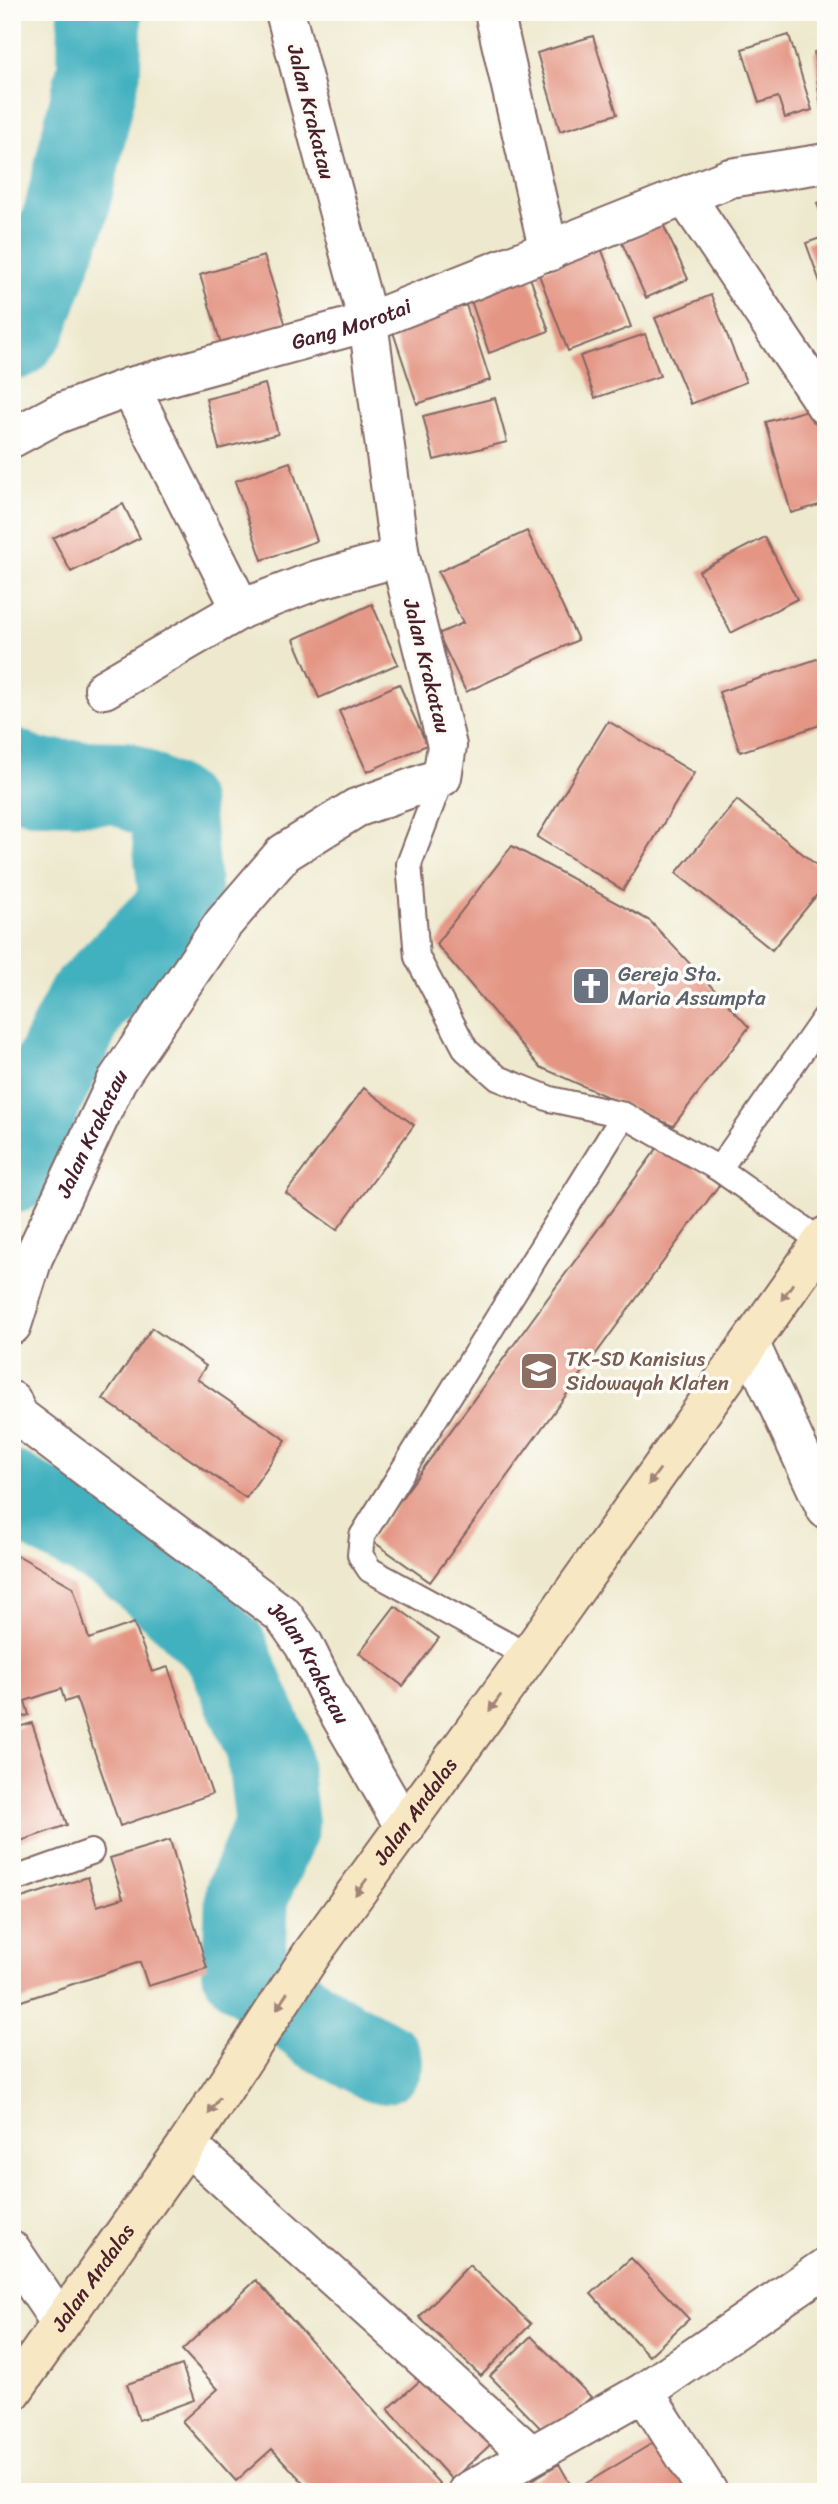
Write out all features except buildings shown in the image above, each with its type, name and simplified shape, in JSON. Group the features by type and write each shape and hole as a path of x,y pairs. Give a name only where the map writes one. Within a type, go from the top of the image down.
{"main road":[{"name":"Jalan Andalas","path":"12,2392 187,2145 313,1952 405,1828 824,1239"}],"street":[{"name":"Jalan Krakatau","path":"12,1325 33,1258 117,1080 223,924 284,853 356,808 442,777 447,747 400,557 368,322 285,12"},
{"path":"494,12 549,252"},
{"name":"Gang Morotai","path":"12,438 57,414 130,387 368,322 730,178 826,163"},
{"path":"685,196 826,406"},
{"path":"130,387 241,609"},
{"path":"104,689 241,609 317,580 400,557"},
{"path":"750,1345 826,1509"},
{"name":"Jalan Krakatau","path":"12,1401 17,1415 283,1615 304,1645 330,1698 405,1828"},
{"path":"187,2145 531,2455"},
{"path":"12,2251 60,2322"},
{"path":"467,2492 644,2392 826,2267"},
{"path":"644,2392 708,2492"}],"lane":[{"path":"442,777 409,864 417,957 442,1009 466,1050 498,1077 550,1099 624,1115 719,1169 824,1239"},
{"path":"719,1169 826,1016"},
{"path":"528,1656 370,1570 360,1555 362,1536 624,1115"},
{"path":"12,1880 91,1852"}],"waterway":[{"path":"12,339 26,322 65,216 99,70 100,12"},
{"path":"12,770 32,781 123,783 171,807 181,906 88,1000 40,1099 12,1172"},
{"path":"12,1493 125,1556 188,1611 227,1651 268,1749 277,1825 247,1894 244,1970 320,2029 381,2062"}],"place":[{"name":"Gereja Sta. Maria Assumpta","path":"591,986"},
{"name":"TK-SD Kanisius Sidowayah Klaten","path":"539,1371"}]}
